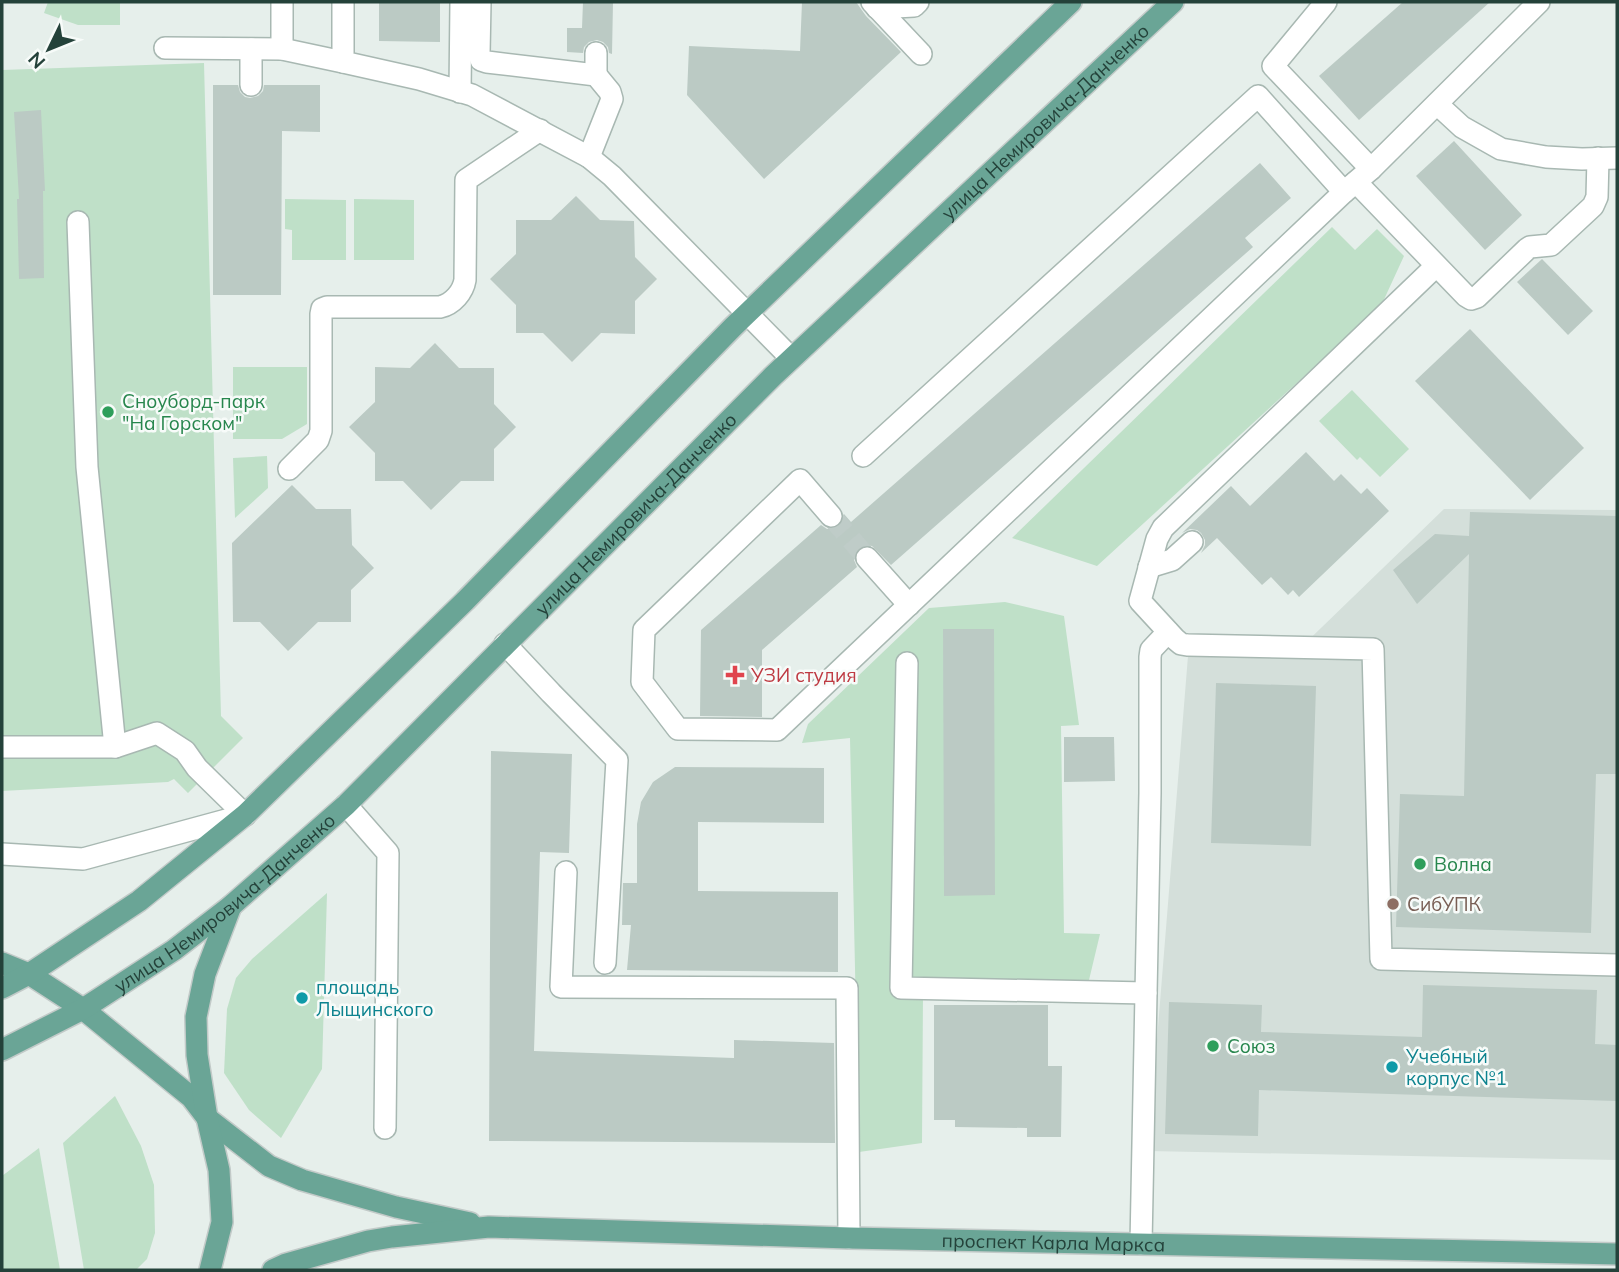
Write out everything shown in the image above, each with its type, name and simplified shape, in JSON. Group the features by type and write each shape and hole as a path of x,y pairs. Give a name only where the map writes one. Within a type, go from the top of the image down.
{"main road":[{"path":"2,988 29,974 139,901 245,815 465,601 748,313 1071,2"},
{"name":"улица Немировича-Данченко","path":"2,1050 83,1009 174,950 231,906 346,805 791,358 1173,2"},
{"path":"210,1270 222,1222 219,1171 197,1055 196,1017 205,974 231,906"},
{"path":"2,963 29,974 83,1009 191,1097 207,1118 269,1166 302,1180 396,1207 489,1227"},
{"path":"273,1270 368,1241 489,1227"},
{"name":"проспект Карла Маркса","path":"489,1227 849,1238 1617,1254"}],"street":[{"path":"282,2 282,49"},
{"path":"343,2 343,62"},
{"path":"460,92 461,2"},
{"path":"480,2 481,60 596,75"},
{"path":"875,5 914,6 918,2"},
{"path":"1326,2 1273,66 1357,181"},
{"path":"831,516 800,480 644,630 642,682 678,729 777,730 1357,181 1539,2"},
{"path":"875,5 921,54"},
{"path":"165,48 282,49 419,79 472,95 589,157 612,176 791,358"},
{"path":"251,49 251,85"},
{"path":"589,157 612,99 610,92 596,75 596,53"},
{"path":"863,456 1258,96 1357,181 1436,266 1472,299 1524,264 1530,247 1551,245 1593,206 1607,158 1546,157 1501,149 1462,127 1437,104"},
{"path":"289,469 320,436 322,309 440,307 450,302 460,292 465,280 466,180 540,130"},
{"path":"78,222 88,467 115,747"},
{"path":"1436,266 1163,528 1157,539 1140,601 1181,644 1373,649 1381,959 1617,965"},
{"path":"1149,567 1172,561 1192,542"},
{"path":"867,558 909,605"},
{"path":"1141,1244 1150,793 1150,650 1168,632"},
{"path":"505,644 617,760 606,962"},
{"path":"907,663 901,988 1146,993"},
{"path":"2,747 115,747 157,733 185,751 197,768 245,815"},
{"path":"346,805 388,853 385,1128"},
{"path":"2,854 83,859 245,815"},
{"path":"566,872 561,987 847,988 849,1238"}],"shaded area":[{"name":"СибУПК","path":"1444,509 1617,510 1617,1160 1148,1151 1188,656 1291,657"}],"green space":[{"path":"48,2 120,2 120,25 78,25 44,13"},
{"name":"Сноуборд-парк \"На Горском\"","path":"204,63 221,716 243,738 188,793 174,779 168,782 2,791 2,70"},
{"path":"285,199 346,200 346,260 292,260 292,230 285,229"},
{"path":"354,199 414,200 414,260 354,260"},
{"path":"1332,227 1355,250 1377,229 1404,256 1381,306 1097,566 1012,538"},
{"path":"233,367 307,367 307,424 282,439 233,439"},
{"path":"1352,390 1409,449 1380,477 1360,457 1357,460 1319,421"},
{"path":"267,456 268,488 235,518 233,458"},
{"path":"1005,602 1064,616 1079,725 1061,726 1064,933 1100,934 1084,1001 923,994 922,1143 859,1152 850,738 802,743 808,724 929,608"},
{"path":"327,893 322,1069 281,1138 249,1110 224,1073 227,1009 236,978 252,959"},
{"path":"115,1096 141,1146 154,1185 155,1233 147,1259 136,1270 84,1270 63,1143"},
{"path":"39,1148 60,1270 2,1270 2,1176"}],"building":[{"path":"379,2 440,2 440,42 379,41"},
{"path":"583,2 613,2 612,54 603,42 597,40 589,42 583,53 567,52 567,28 582,28"},
{"path":"802,2 856,2 901,52 764,179 687,95 689,46 800,51"},
{"path":"1403,2 1490,2 1359,120 1319,76"},
{"path":"213,85 238,85 240,92 250,98 258,96 264,85 320,85 320,132 282,131 281,295 213,295"},
{"path":"41,110 45,191 44,278 19,279 19,199 14,112"},
{"path":"1454,141 1522,215 1485,250 1416,176"},
{"path":"1260,163 1291,198 1245,238 1253,247 891,565 872,546 864,545 858,549 854,560 857,567 762,650 762,717 700,716 701,630 821,525 834,529 844,520 844,514 851,522"},
{"path":"576,196 600,220 634,221 635,257 657,279 635,301 635,334 601,333 572,362 543,333 516,333 516,305 490,279 516,254 516,220 551,220"},
{"path":"1542,259 1593,311 1568,335 1517,282"},
{"path":"1470,329 1584,448 1530,500 1415,381"},
{"path":"435,343 459,368 494,368 494,404 516,427 494,449 494,481 461,481 431,510 403,481 375,481 375,453 349,427 375,402 375,367 410,368"},
{"path":"1306,452 1334,481 1341,474 1361,494 1367,488 1389,511 1299,597 1293,590 1288,595 1271,577 1262,585 1217,538 1201,553 1205,540 1201,533 1190,529 1182,533 1231,486 1250,506"},
{"path":"292,485 316,509 351,509 352,545 374,568 351,590 351,622 318,622 288,651 260,622 233,622 232,543"},
{"path":"1470,512 1617,516 1617,774 1596,774 1591,933 1396,927 1400,794 1464,796 1469,554 1417,604 1393,570 1435,534 1469,536"},
{"path":"943,629 994,629 995,895 944,896"},
{"path":"1216,683 1316,686 1311,846 1211,843"},
{"path":"1064,737 1114,737 1115,781 1064,782"},
{"path":"491,751 572,754 569,853 540,852 534,1051 734,1058 734,1040 834,1043 835,1143 489,1141"},
{"path":"675,767 824,768 824,823 698,822 698,891 838,892 838,972 627,970 631,925 622,925 623,883 637,883 637,824 641,802 653,782"},
{"name":"Учебный корпус №1","path":"1423,985 1597,990 1595,1044 1617,1045 1617,1101 1259,1090 1258,1136 1165,1134 1169,1002 1262,1005 1261,1032 1422,1037"},
{"path":"934,1005 1048,1005 1048,1066 1062,1066 1061,1137 1027,1137 1027,1128 955,1127 955,1120 934,1120"}],"tunnel":[{"path":"831,516 867,558"}],"place":[{"name":"Сноуборд-парк \"На Горском\"","path":"108,412"},
{"name":"УЗИ студия","path":"735,675"},
{"name":"Волна","path":"1420,864"},
{"name":"СибУПК","path":"1393,904"},
{"name":"площадь Лыщинского","path":"302,998"},
{"name":"Союз","path":"1213,1046"},
{"name":"Учебный корпус №1","path":"1392,1067"}]}
